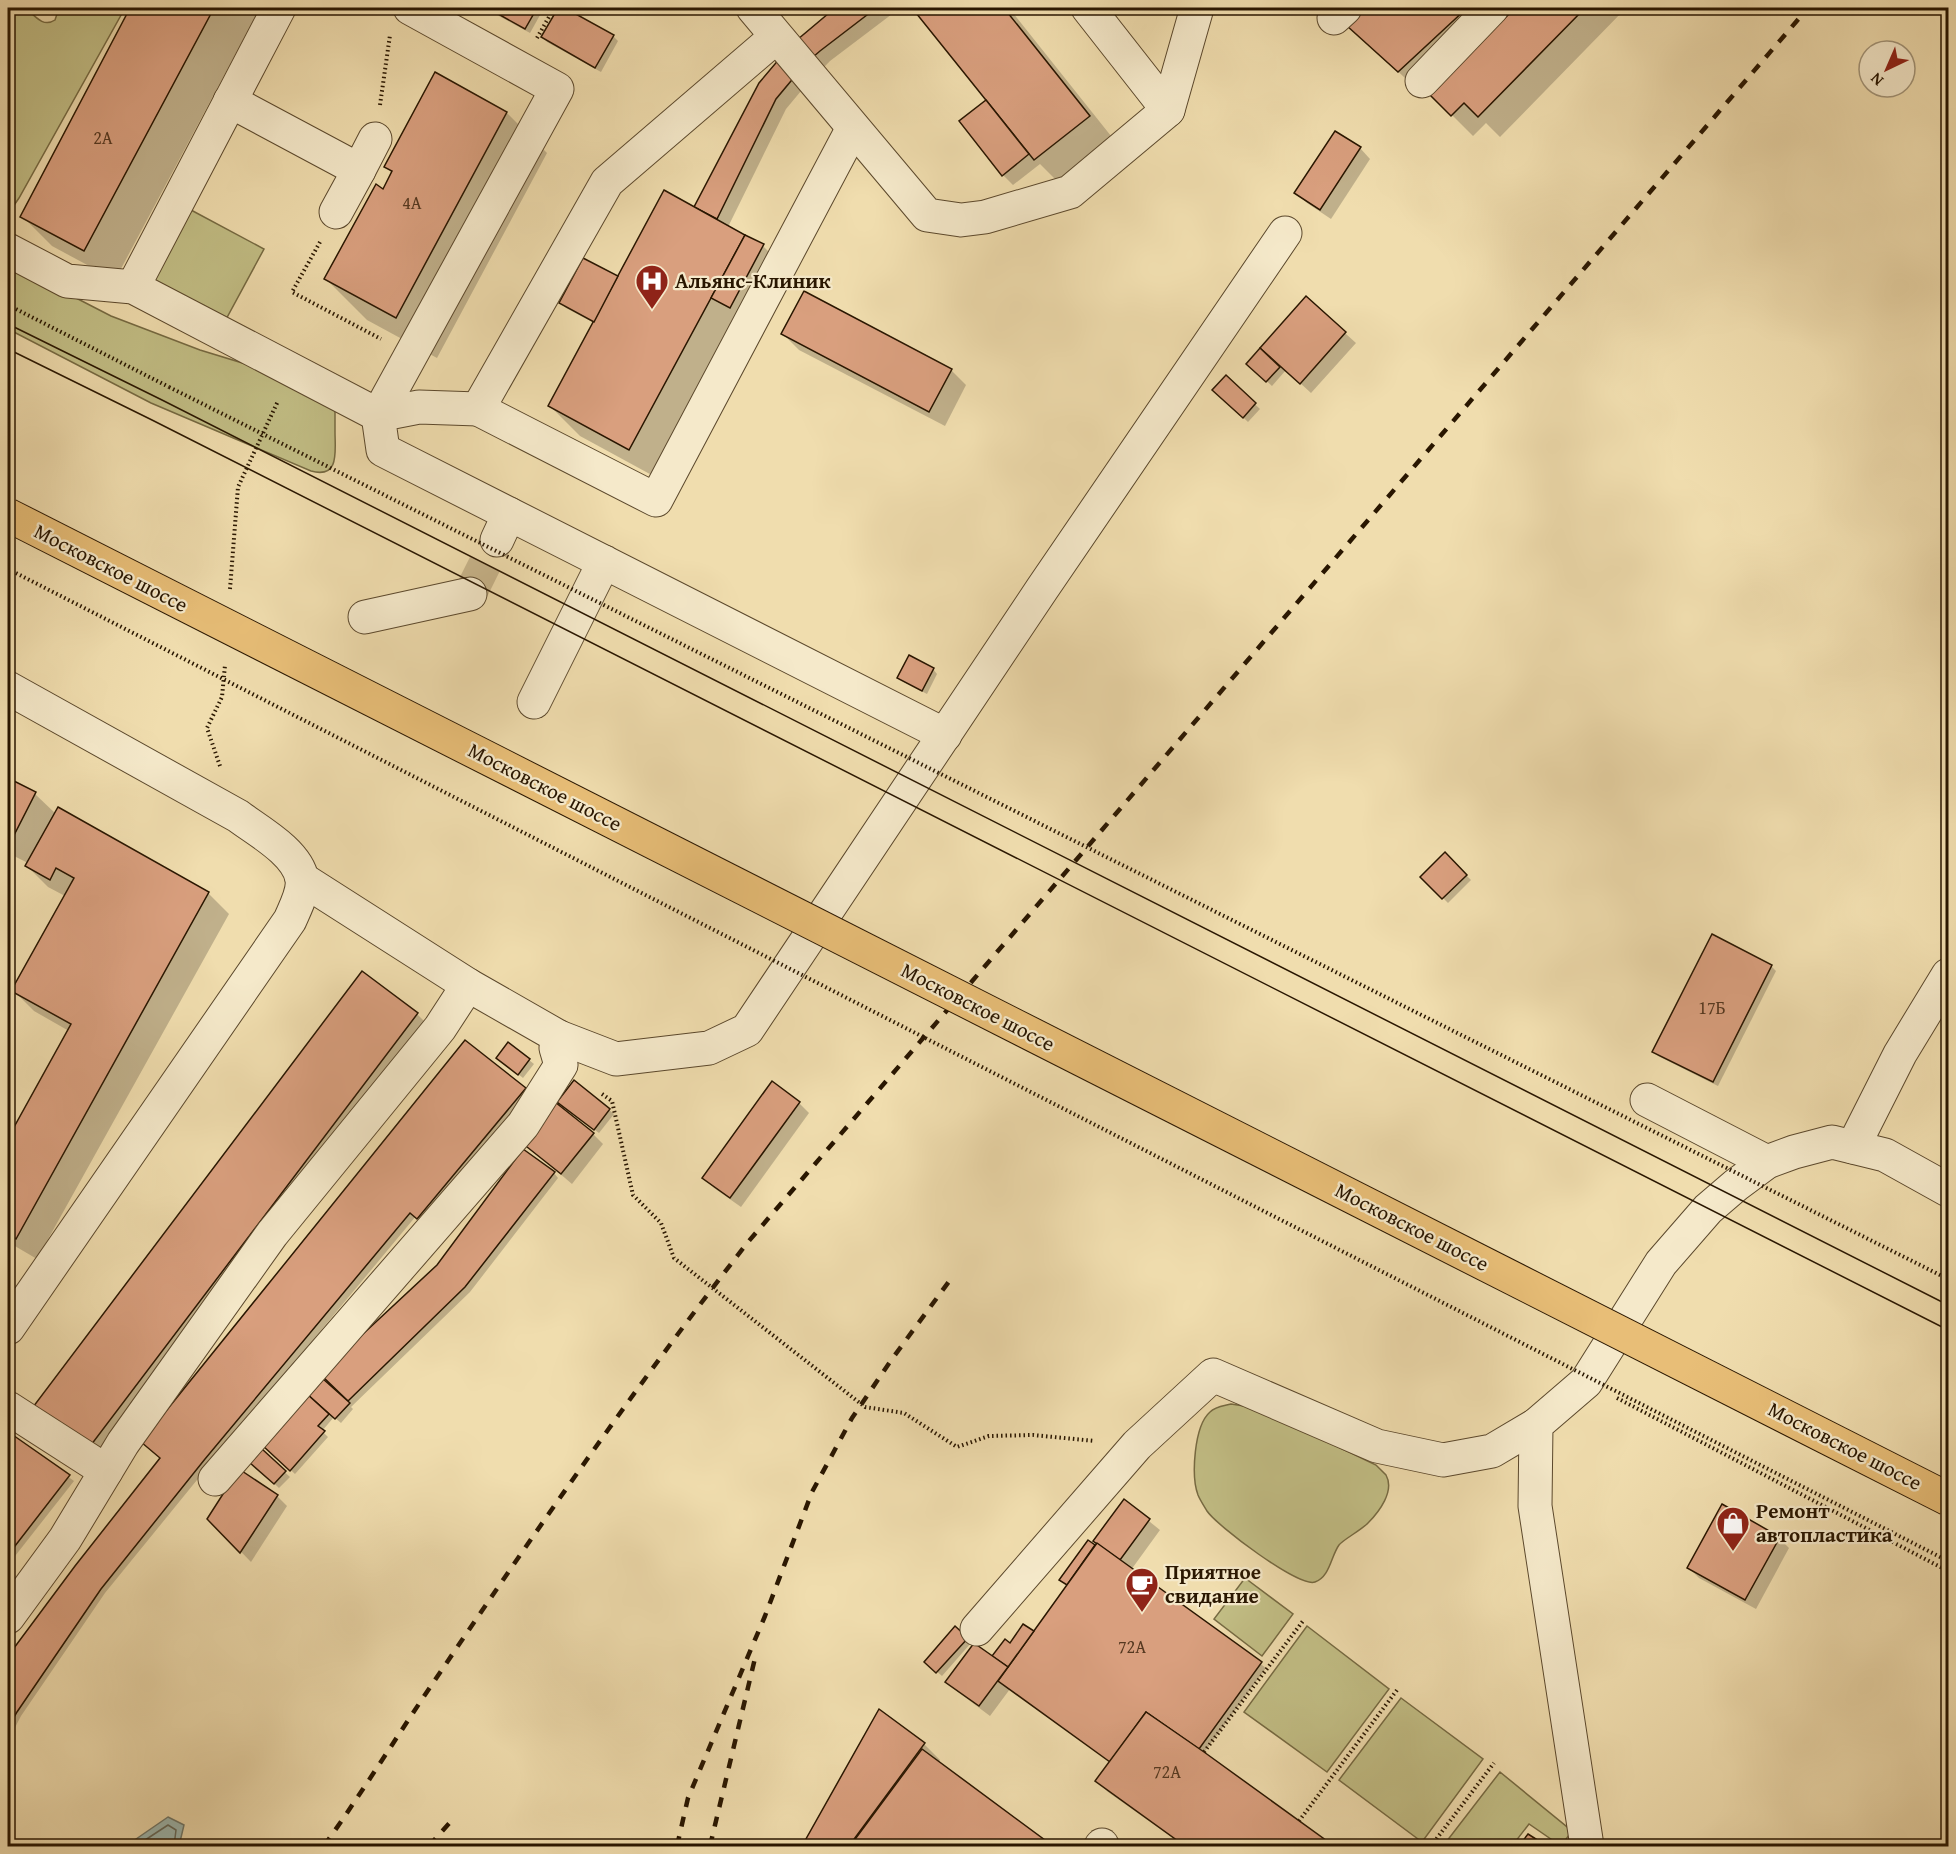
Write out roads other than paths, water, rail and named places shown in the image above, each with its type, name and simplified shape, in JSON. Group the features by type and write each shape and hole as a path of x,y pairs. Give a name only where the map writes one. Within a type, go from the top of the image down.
{"main road":[{"name":"Московское шоссе","path":"8,515 1948,1499"}],"lane":[{"path":"133,287 279,8"},
{"path":"753,8 927,215 961,220 985,217 1070,192 1168,110 1197,8"},
{"path":"1088,8 1168,110"},
{"path":"1422,81 1492,8"},
{"path":"400,19 557,89 378,415 383,450 503,527 604,562 945,735"},
{"path":"478,409 607,182 776,37"},
{"path":"230,101 359,170"},
{"path":"8,250 67,281 133,287 378,415 419,407 478,409 656,500 853,128"},
{"path":"336,212 375,139"},
{"path":"8,688 238,816 274,842 292,859 302,879 468,985 560,1051 616,1059 709,1048 747,1030 1285,232"},
{"path":"534,702 604,562"},
{"path":"365,617 470,594"},
{"path":"8,1329 290,920 299,899 302,879"},
{"path":"1853,1147 1900,1054 1948,975"},
{"path":"8,1617 65,1539 123,1443 272,1234 440,1028 468,985"},
{"path":"215,1479 523,1125 560,1051"},
{"path":"1647,1100 1767,1162"},
{"path":"978,1629 1137,1445 1213,1375 1377,1446 1443,1460 1492,1451 1536,1425 1586,1382 1661,1263 1708,1209 1767,1162 1832,1142 1885,1155 1944,1178"},
{"path":"8,1408 106,1471"},
{"path":"1536,1425 1535,1506 1587,1846"}],"water":[{"path":"168,1817 184,1825 179,1846 126,1846"}],"tunnel":[{"path":"470,594 497,540"}],"tram line":[{"path":"8,324 1948,1305"},
{"path":"8,349 1948,1330"}],"railway":[{"path":"324,1846 550,1512 667,1349 748,1242 1808,8"},
{"path":"677,1846 688,1798 765,1616 812,1492 852,1418 953,1276"},
{"path":"710,1846 756,1654"},
{"path":"429,1846 454,1818"}],"place":[{"name":"Альянс-Клиник","path":"652,310"},
{"name":"Ремонт автопластика","path":"1733,1552"},
{"name":"Приятное свидание","path":"1142,1613"}]}
